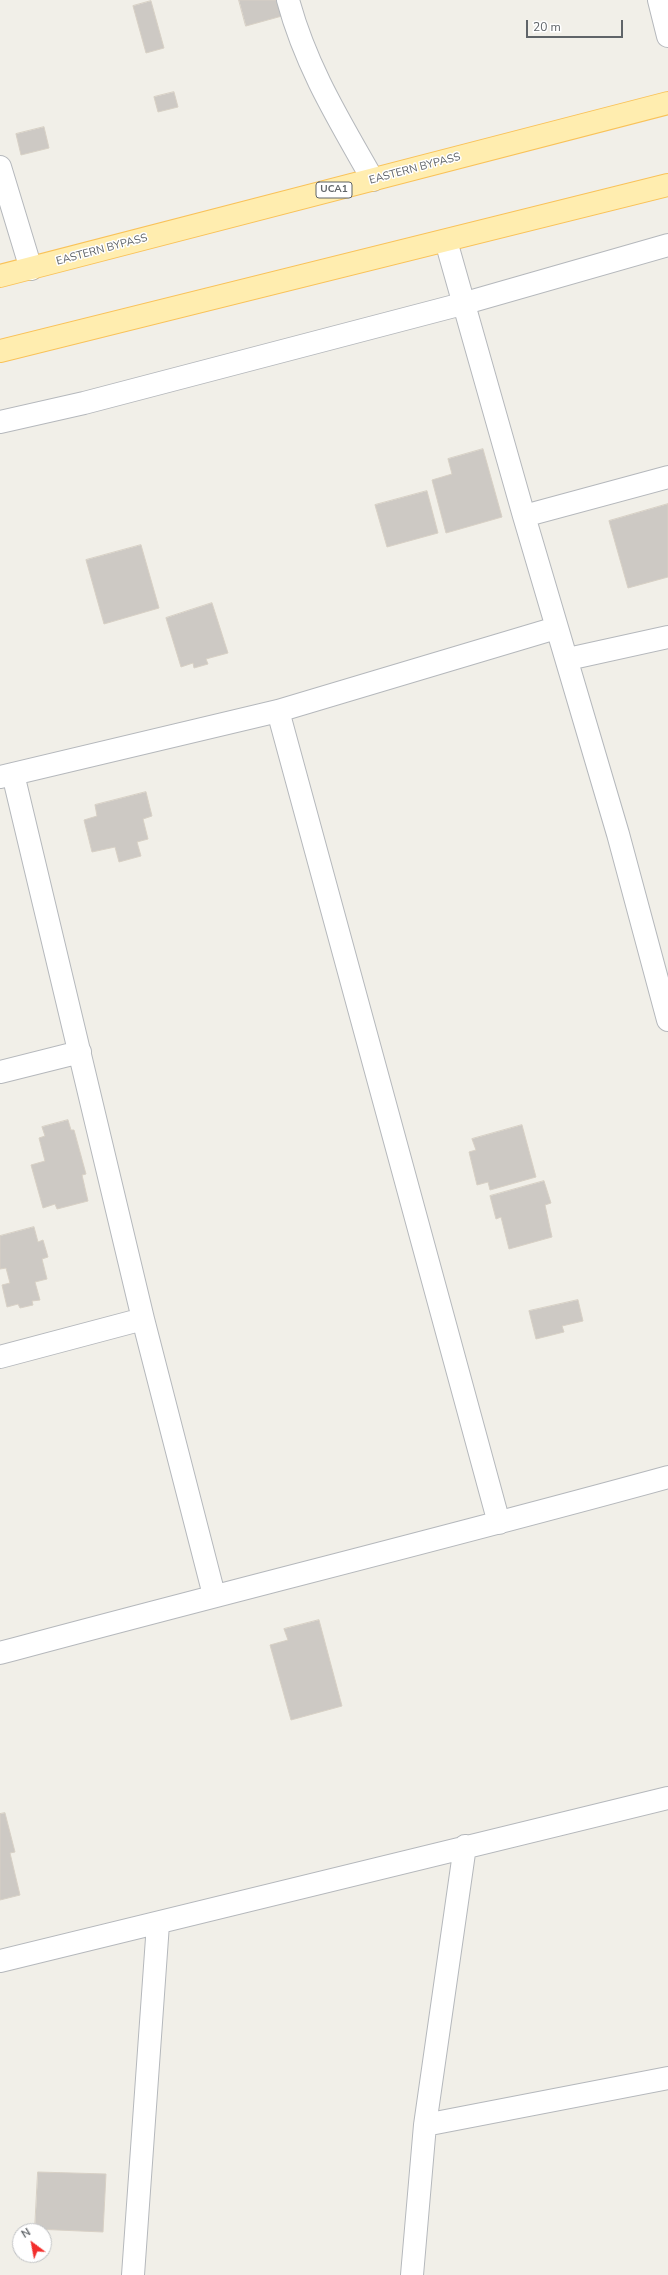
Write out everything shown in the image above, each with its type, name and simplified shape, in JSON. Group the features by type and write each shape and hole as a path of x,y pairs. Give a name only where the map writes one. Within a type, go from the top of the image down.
{"main road":[{"name":"EASTERN BYPASS","path":"0,276 668,103"},
{"path":"0,351 668,185"}],"street":[{"path":"288,0 302,47 317,78 373,180"},
{"path":"658,0 668,36"},
{"path":"0,167 31,268"},
{"path":"446,241 462,304 556,628 568,660 668,1020"},
{"path":"0,422 84,403 462,304 668,245"},
{"path":"524,516 668,477"},
{"path":"214,1595 143,1319 80,1052 6,776 278,711 556,628"},
{"path":"568,660 668,637"},
{"path":"278,711 500,1523"},
{"path":"0,1072 80,1052"},
{"path":"0,1357 143,1319"},
{"path":"0,1653 214,1595 500,1523 668,1477"},
{"path":"0,1961 158,1924 465,1846 668,1798"},
{"path":"412,2275 426,2125 465,1846"},
{"path":"133,2275 158,1924"},
{"path":"426,2125 668,2078"}],"building":[{"path":"239,0 278,0 282,16 246,26"},
{"path":"151,1 164,48 146,53 133,6"},
{"path":"174,92 178,107 158,112 154,97"},
{"path":"44,127 49,148 21,155 16,134"},
{"path":"483,449 502,517 446,533 432,480 452,474 448,459"},
{"path":"427,491 438,533 387,547 375,505"},
{"path":"668,504 668,577 628,588 609,521"},
{"path":"141,545 159,608 104,624 86,560"},
{"path":"212,603 228,653 206,659 208,664 194,668 193,663 181,667 166,618"},
{"path":"146,792 152,816 143,819 148,839 137,842 141,856 119,862 115,847 92,852 84,820 97,816 95,805"},
{"path":"68,1120 71,1130 74,1130 86,1174 82,1175 88,1201 57,1209 55,1204 43,1208 31,1165 45,1161 39,1138 45,1136 42,1127"},
{"path":"522,1125 536,1177 490,1190 488,1182 477,1185 469,1152 476,1150 472,1139"},
{"path":"544,1181 551,1203 545,1205 552,1237 509,1249 501,1217 496,1219 490,1196"},
{"path":"34,1227 38,1242 43,1240 48,1257 42,1259 47,1279 35,1282 40,1300 32,1301 33,1305 20,1308 18,1304 7,1307 2,1285 10,1283 6,1268 0,1269 0,1236"},
{"path":"578,1300 583,1321 562,1326 564,1332 536,1339 529,1311"},
{"path":"319,1620 342,1706 291,1720 270,1645 288,1640 284,1629"},
{"path":"5,1813 15,1852 10,1853 20,1895 0,1900 0,1814"},
{"path":"38,2172 106,2174 103,2232 52,2230 52,2223 35,2223"}]}
